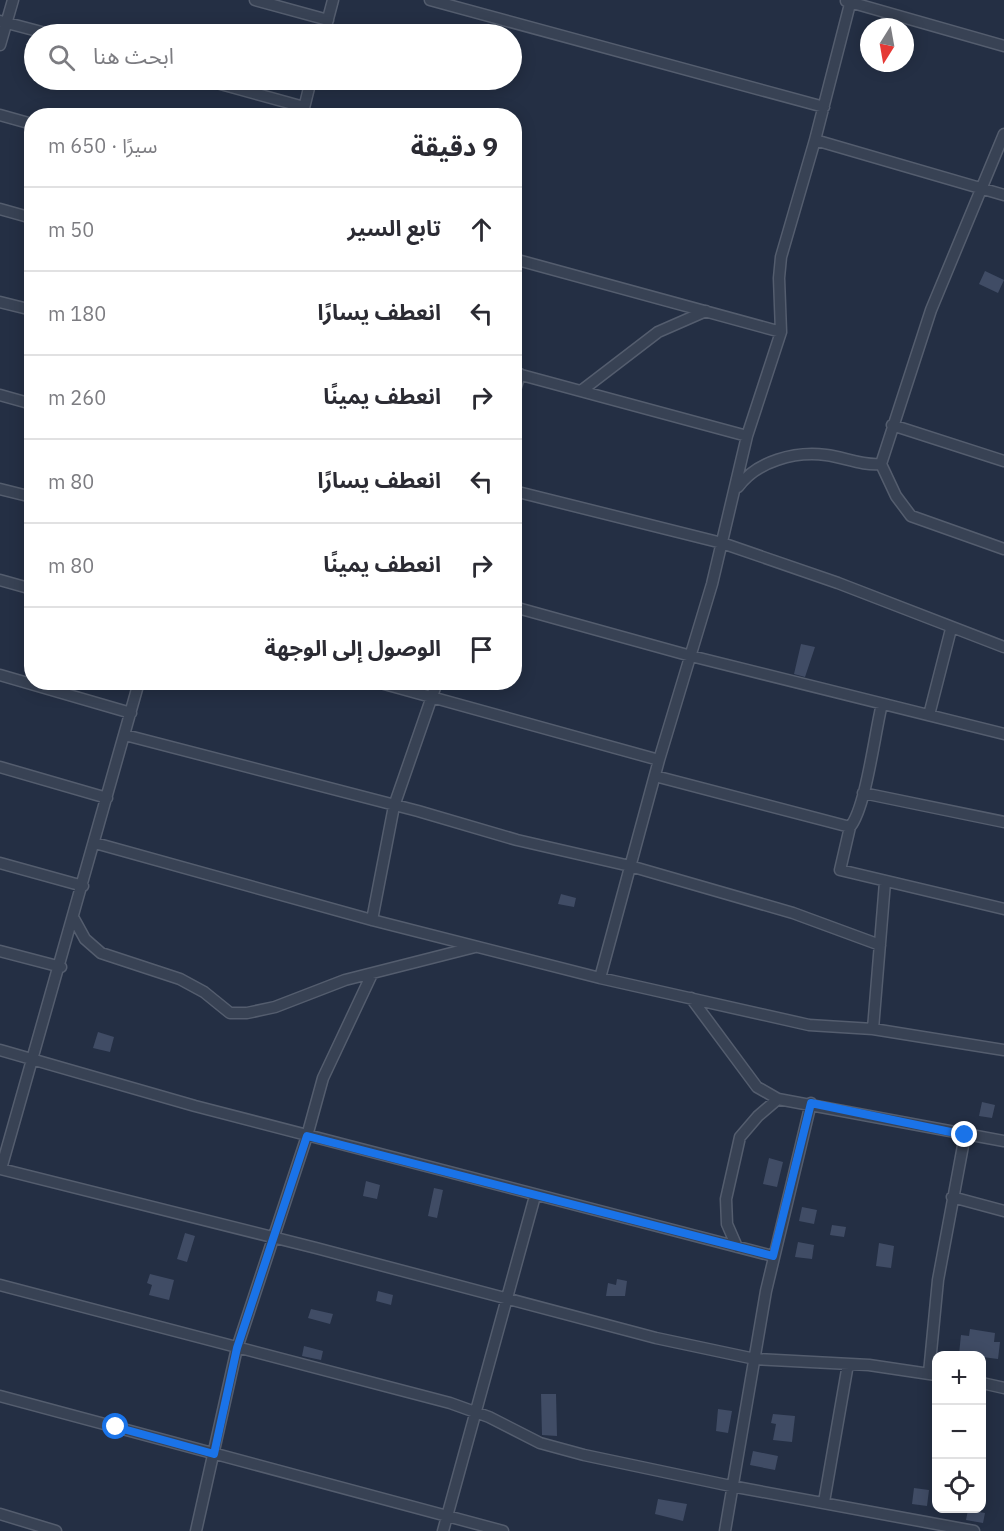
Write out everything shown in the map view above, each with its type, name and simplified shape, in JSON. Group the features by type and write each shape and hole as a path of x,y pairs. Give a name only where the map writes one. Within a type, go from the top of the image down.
{"street":[{"path":"0,45 3,22 13,0"},
{"path":"255,0 328,20"},
{"path":"327,24 333,0"},
{"path":"430,0 518,24"},
{"path":"600,978 659,760 722,543 747,436 781,332 782,315 778,278 781,257 824,107 848,1 1004,45"},
{"path":"3,22 24,27"},
{"path":"522,25 824,107"},
{"path":"237,90 294,108"},
{"path":"304,108 308,90"},
{"path":"0,115 24,122"},
{"path":"1004,134 931,310 881,464 896,496 912,516 1004,549"},
{"path":"815,140 1004,195"},
{"path":"0,209 24,216"},
{"path":"522,261 781,332"},
{"path":"0,302 24,308"},
{"path":"581,391 658,332 706,311"},
{"path":"522,374 747,436"},
{"path":"0,395 24,402"},
{"path":"892,425 1004,461"},
{"path":"735,492 746,476 762,466 798,454 826,455 872,465 881,464"},
{"path":"0,489 24,495"},
{"path":"522,493 722,543 838,583 951,629 1004,647"},
{"path":"0,580 24,587"},
{"path":"522,609 691,656 1004,734"},
{"path":"929,715 951,629"},
{"path":"0,675 24,682"},
{"path":"52,690 131,713"},
{"path":"137,690 61,967 33,1060 4,1143 1,1172 273,1237 656,1338 754,1359 848,1364 932,1374"},
{"path":"406,690 659,760"},
{"path":"372,920 394,806 434,690"},
{"path":"882,704 863,793 855,822 850,827 840,870 1004,909"},
{"path":"124,735 518,840 630,866 793,913 880,945"},
{"path":"0,767 107,798"},
{"path":"655,776 850,827"},
{"path":"863,793 1004,822"},
{"path":"95,843 372,920 600,978 809,1024 873,1029 1004,1050"},
{"path":"0,863 83,886"},
{"path":"873,1029 885,882"},
{"path":"74,919 86,939 101,953 180,979 204,992 230,1013 247,1013 275,1007 345,980 478,947"},
{"path":"0,951 61,967"},
{"path":"196,1531 237,1348 307,1136 323,1078 372,974"},
{"path":"692,998 757,1088 778,1099 811,1103 1004,1141"},
{"path":"0,1050 307,1136 773,1256"},
{"path":"737,1247 728,1224 726,1199 740,1137 758,1116 778,1099"},
{"path":"725,1531 731,1486 773,1256 811,1103"},
{"path":"934,1351 938,1280 965,1135"},
{"path":"443,1531 535,1196"},
{"path":"952,1197 1004,1211"},
{"path":"0,1285 477,1413 540,1443 584,1455 731,1486 974,1531"},
{"path":"825,1502 848,1364"},
{"path":"986,1384 1004,1388"},
{"path":"0,1396 502,1531"},
{"path":"0,1514 56,1531"}],"building":[{"path":"985,271 1004,280 998,293 979,284"},
{"path":"801,644 815,647 805,677 794,674"},
{"path":"561,894 576,898 574,907 558,904"},
{"path":"98,1032 114,1037 110,1052 93,1048"},
{"path":"982,1102 995,1105 992,1118 979,1116"},
{"path":"769,1158 783,1162 777,1187 763,1184"},
{"path":"366,1181 380,1185 377,1199 363,1196"},
{"path":"434,1188 443,1190 437,1218 428,1216"},
{"path":"802,1207 817,1210 814,1224 799,1221"},
{"path":"832,1225 846,1227 844,1237 830,1235"},
{"path":"185,1233 195,1236 187,1262 177,1259"},
{"path":"798,1242 814,1245 812,1259 795,1257"},
{"path":"879,1243 894,1246 891,1268 876,1266"},
{"path":"150,1274 174,1280 169,1300 149,1295 152,1285 147,1283"},
{"path":"617,1279 627,1281 625,1296 606,1296 608,1283 616,1285"},
{"path":"378,1291 393,1295 391,1305 376,1301"},
{"path":"311,1309 333,1314 330,1324 308,1318"},
{"path":"970,1329 995,1333 994,1342 1000,1342 998,1359 986,1357 986,1351 959,1351 961,1335 969,1336"},
{"path":"304,1346 323,1351 321,1360 302,1356"},
{"path":"541,1394 556,1394 557,1436 542,1435"},
{"path":"718,1409 732,1411 728,1433 716,1431"},
{"path":"773,1414 795,1416 792,1442 773,1440 776,1424 771,1423"},
{"path":"753,1451 778,1456 775,1470 750,1465"},
{"path":"914,1488 929,1490 927,1506 912,1504"},
{"path":"658,1499 687,1504 683,1521 655,1514"},
{"path":"967,1513 985,1513 983,1523 966,1520"}],"route":[{"path":"116,1427 214,1454 237,1348 307,1136 773,1256 811,1103 965,1135"}]}
